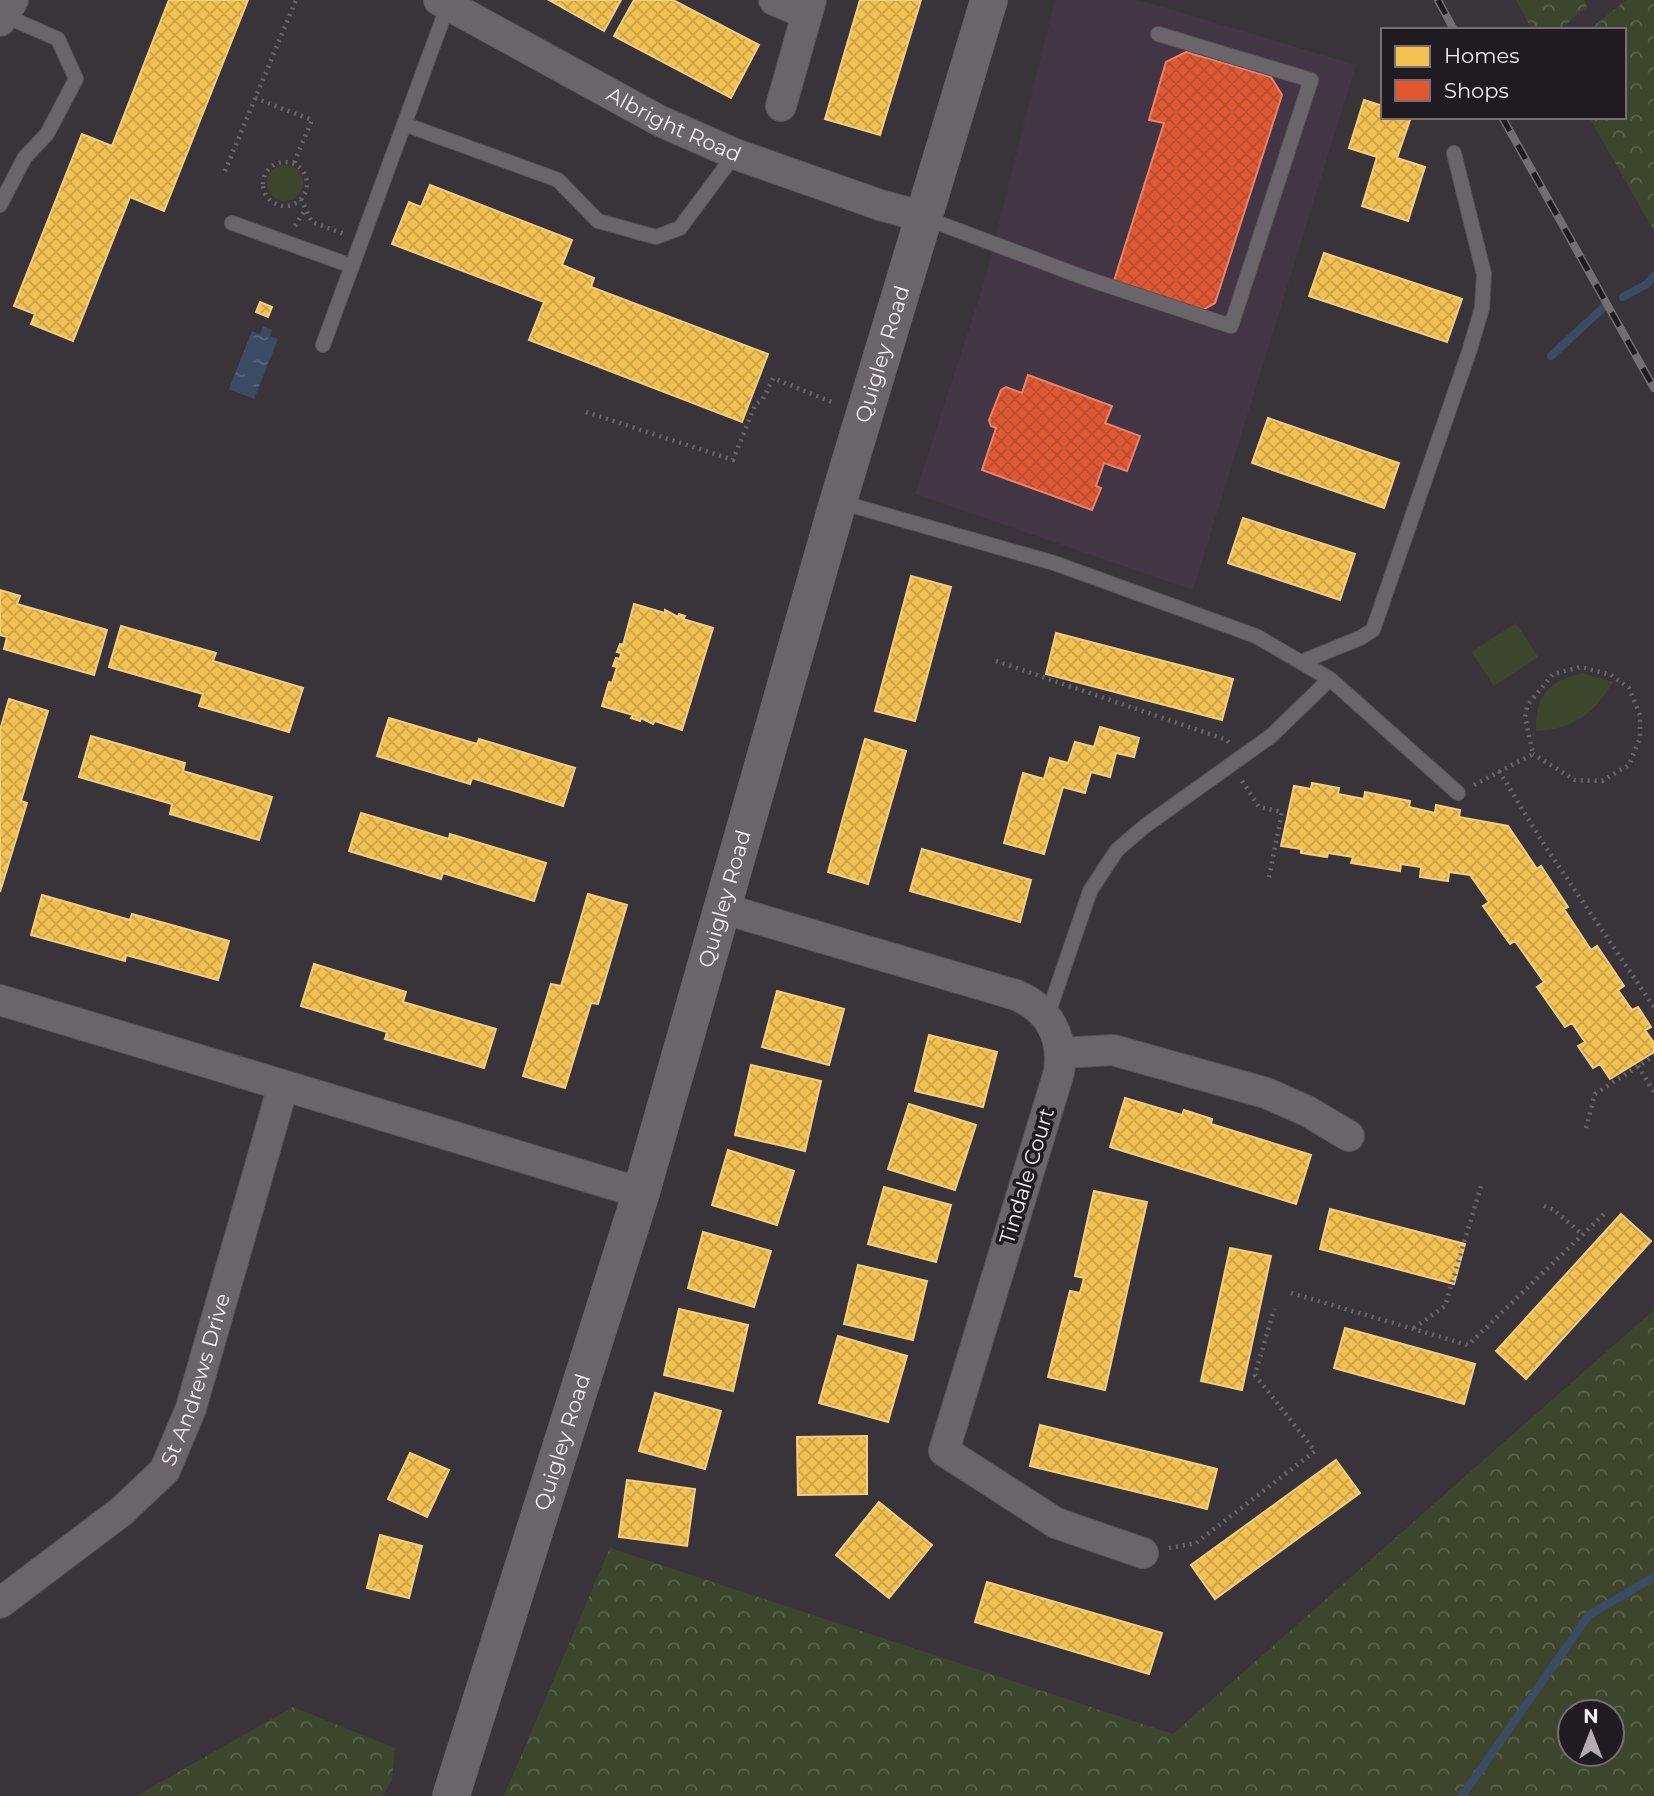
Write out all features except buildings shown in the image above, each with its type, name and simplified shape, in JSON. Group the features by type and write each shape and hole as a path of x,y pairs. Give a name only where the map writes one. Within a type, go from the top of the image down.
{"street":[{"path":"774,0 809,7 781,106"},
{"name":"Quigley Road","path":"451,1796 641,1193 838,502 989,0"},
{"name":"Albright Road","path":"443,2 660,121 735,154 924,218"},
{"path":"721,908 1016,995 1033,1003 1047,1017"},
{"path":"0,1000 641,1193"},
{"name":"Tindale Court","path":"1047,1017 1056,1034 1060,1053 1059,1072 944,1451 1056,1522 1143,1553"},
{"path":"1060,1053 1113,1050 1266,1094 1307,1111 1349,1136"},
{"name":"St Andrews Drive","path":"0,1603 122,1511 165,1470 191,1408 283,1086"}],"lane":[{"path":"323,345 404,124 443,2"},
{"path":"0,205 24,157 47,134 76,79 58,39 5,12"},
{"path":"924,218 1088,279 1231,326 1311,80 1158,34"},
{"path":"404,124 558,180 598,221 656,237 680,228 735,154"},
{"path":"1301,662 1373,630 1470,349 1482,308 1484,274 1454,153"},
{"path":"232,223 352,266"},
{"path":"838,502 1054,563 1256,636 1330,679 1458,793"},
{"path":"1047,1017 1090,891 1117,850 1145,826 1271,736 1330,679"}],"path":[{"path":"225,171 296,0"},
{"path":"255,98 312,120 294,163"},
{"path":"282,162 294,163 306,180 301,200 286,206 274,204 263,186 264,174 272,166 282,162"},
{"path":"301,200 312,222 362,240"},
{"path":"586,412 733,460 755,405 763,399 773,377 864,416"},
{"path":"996,661 1227,740 1240,759"},
{"path":"1581,667 1611,675 1629,688 1640,715 1640,738 1629,765 1602,781 1575,780 1533,754 1525,717 1527,706 1553,674 1581,667"},
{"path":"1458,793 1533,754"},
{"path":"1499,772 1543,844 1654,1007"},
{"path":"1245,784 1259,807 1282,812 1268,882"},
{"path":"1586,1128 1595,1094 1654,1056"},
{"path":"1638,1066 1654,1093"},
{"path":"1413,1329 1445,1306 1481,1186"},
{"path":"1544,1206 1554,1210 1583,1235"},
{"path":"1291,1293 1468,1345 1605,1213"},
{"path":"1143,1553 1196,1543 1315,1451 1255,1375 1274,1309"}],"shaded area":[{"path":"1055,0 1139,0 1356,65 1193,590 915,494 984,283"}],"green space":[{"path":"1516,0 1584,0 1587,7 1561,28 1531,28"},
{"path":"1626,0 1654,0 1654,231 1590,119 1626,119 1626,28 1591,28"},
{"path":"285,165 298,170 303,183 298,196 285,201 272,196 267,183 272,170"},
{"path":"1516,623 1538,657 1494,686 1471,652"},
{"path":"1582,673 1613,682 1598,703 1582,718 1561,727 1536,731 1538,708 1546,692 1560,681"},
{"path":"1654,1310 1654,1796 504,1796 610,1548 1173,1734"},
{"path":"293,1707 395,1748 392,1780 383,1796 136,1796"}],"water":[{"path":"263,326 272,330 270,336 278,339 254,399 229,389 252,331 260,334"}],"waterway":[{"path":"1623,297 1647,284 1654,276"},
{"path":"1551,356 1605,306"},
{"path":"1462,1796 1589,1615 1654,1577"}],"railway":[{"path":"1438,0 1453,28"},
{"path":"1503,119 1654,388"}]}
